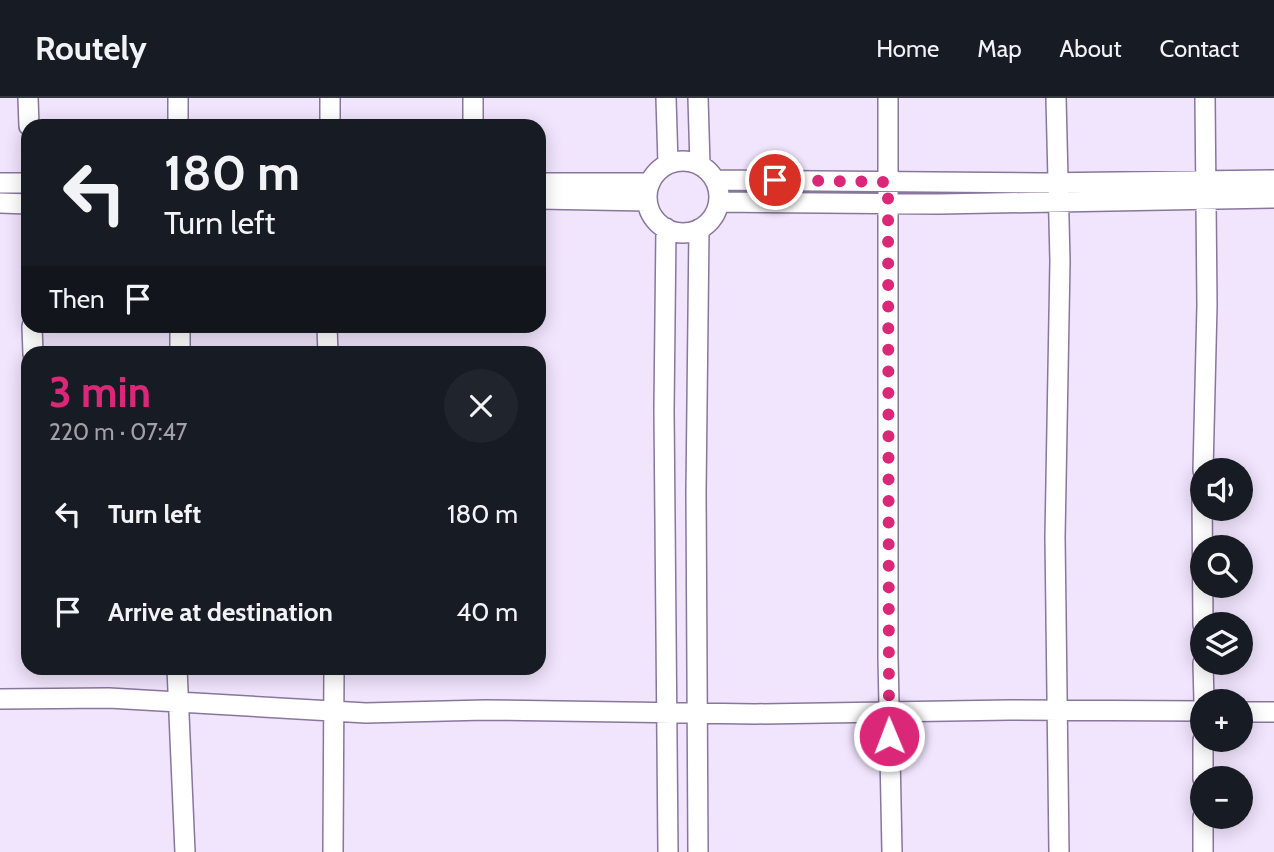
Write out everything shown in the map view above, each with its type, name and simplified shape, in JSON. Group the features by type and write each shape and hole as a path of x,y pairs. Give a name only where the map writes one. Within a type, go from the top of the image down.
{"street":[{"path":"28,98 29,119"},
{"path":"178,98 178,119"},
{"path":"330,98 330,119"},
{"path":"473,98 473,119"},
{"path":"666,98 668,164"},
{"path":"698,98 700,165"},
{"path":"888,98 889,712 892,852"},
{"path":"1056,98 1060,261 1055,537 1059,852"},
{"path":"1203,458 1207,305 1205,98"},
{"path":"679,161 700,165 716,180 719,191 716,213 699,229 677,233 666,229 650,212 648,192 659,170 668,164 679,161"},
{"path":"716,180 888,182 1058,192"},
{"path":"1206,190 1274,180"},
{"path":"0,183 21,183"},
{"path":"546,184 648,192"},
{"path":"719,202 888,204 1058,192 1206,190 1274,198"},
{"path":"546,199 648,192"},
{"path":"0,203 21,204"},
{"path":"666,229 664,410 668,852"},
{"path":"698,852 696,492 699,229"},
{"path":"1202,521 1203,612"},
{"path":"177,675 185,852"},
{"path":"333,852 334,675"},
{"path":"0,699 109,698 335,711 1190,711"},
{"path":"1253,712 1274,712"},
{"path":"1203,829 1203,852"}],"route":[{"path":"775,180 888,182 889,736"}]}
